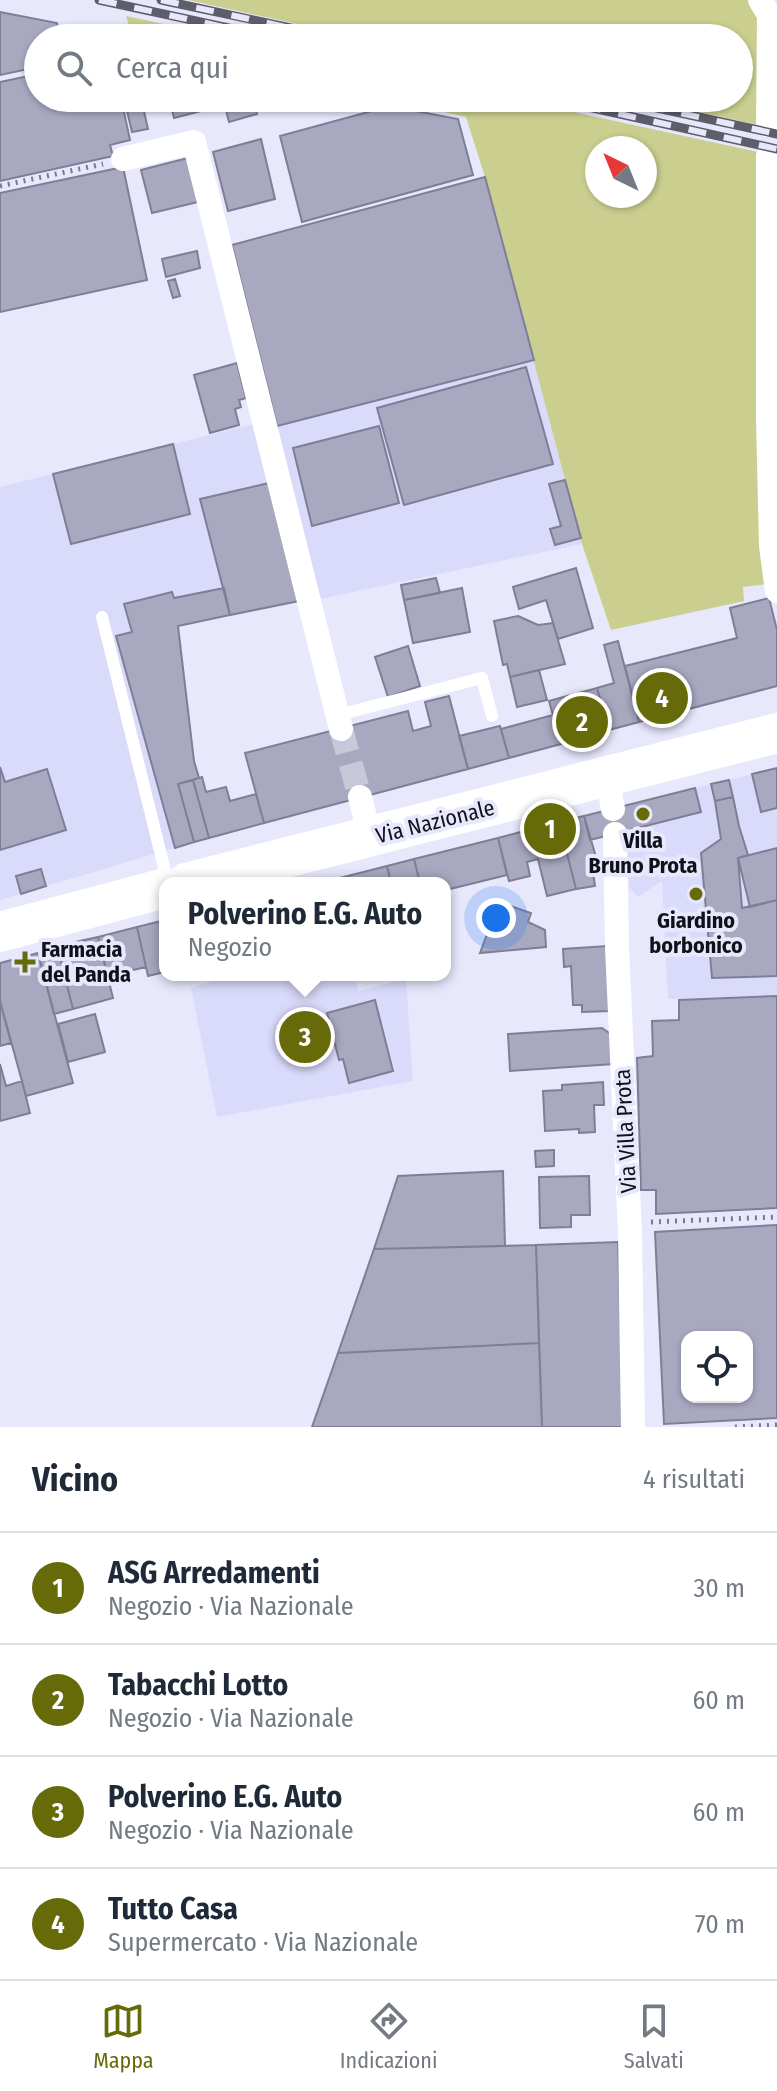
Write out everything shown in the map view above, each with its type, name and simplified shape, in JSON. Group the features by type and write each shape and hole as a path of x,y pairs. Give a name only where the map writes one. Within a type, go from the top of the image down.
{"main road":[{"name":"Via Nazionale","path":"210,877 370,837 610,793 777,733"},
{"path":"0,932 159,890"}],"street":[{"path":"768,5 768,125"},
{"path":"123,159 194,142 339,722"},
{"path":"768,156 768,419 771,546 777,591"},
{"path":"360,797 370,837"},
{"name":"Via Villa Prota","path":"615,834 630,1223 633,1427"}],"lane":[{"path":"102,617 167,877"},
{"path":"339,722 482,678 492,716"}],"path":[{"path":"0,186 123,159"},
{"path":"630,1223 777,1217"},
{"path":"735,1427 777,1425"}],"shaded area":[{"path":"485,177 582,544 315,600 232,245"},
{"path":"258,423 304,600 178,626 194,761 199,778 178,785 194,842 0,900 0,487"},
{"path":"777,768 777,995 668,999 662,881 638,897 629,887 624,832 701,812 695,788"},
{"path":"213,981 356,981 358,991 406,981 413,1081 217,1117 191,988"}],"green space":[{"path":"188,0 752,0 760,19 759,125 699,112 753,112 753,24 297,24"},
{"path":"126,16 164,24 128,24"},
{"path":"444,112 574,112 758,152 767,584 743,587 744,601 611,630 582,544 485,177 466,117"}],"building":[{"path":"0,12 57,23 24,24 24,70 0,75"},
{"path":"24,77 24,112 124,112 130,140 110,145 113,156 0,181 0,82"},
{"path":"127,112 144,112 148,129 132,132"},
{"path":"172,112 197,112 174,118"},
{"path":"226,112 256,112 257,114 229,122"},
{"path":"368,112 421,112 458,119 473,175 302,222 280,136"},
{"path":"261,139 275,199 228,211 213,152"},
{"path":"188,158 198,202 152,213 141,170"},
{"path":"123,167 147,280 0,312 0,193"},
{"path":"485,177 534,360 277,426 232,245"},
{"path":"197,251 200,268 166,277 162,259"},
{"path":"175,279 180,296 173,298 168,281"},
{"path":"237,363 246,398 239,400 241,407 235,409 239,425 210,433 194,375"},
{"path":"526,367 553,464 404,505 377,408"},
{"path":"379,426 399,503 312,526 293,448"},
{"path":"173,444 190,514 71,544 53,474"},
{"path":"565,480 581,538 555,545 550,529 561,526 549,484"},
{"path":"273,482 304,600 230,615 200,499"},
{"path":"576,568 593,628 558,639 546,600 519,609 513,587"},
{"path":"436,578 440,593 404,600 401,585"},
{"path":"224,588 230,615 178,626 194,761 199,778 178,784 194,842 175,848 116,636 132,632 124,604 172,592 174,598"},
{"path":"462,588 470,632 413,643 404,600"},
{"path":"769,598 777,630 777,686 639,722 625,666 737,638 730,608"},
{"path":"518,616 538,625 553,623 565,664 510,677 507,664 503,665 494,621"},
{"path":"618,641 639,722 609,730 597,688 614,683 604,645"},
{"path":"408,646 420,686 388,697 375,657"},
{"path":"539,670 547,700 517,707 510,677"},
{"path":"597,688 609,730 561,744 549,701"},
{"path":"449,696 468,769 264,823 245,753 408,711 413,731 431,726 425,702"},
{"path":"553,715 561,744 509,758 501,729"},
{"path":"500,726 509,758 468,769 459,736"},
{"path":"0,767 5,782 47,769 66,830 0,850"},
{"path":"777,768 777,808 761,812 752,774"},
{"path":"202,777 206,792 226,787 230,801 256,794 264,823 209,838 193,780"},
{"path":"193,780 209,838 194,842 178,784"},
{"path":"729,780 733,797 715,801 711,784"},
{"name":"Villa Bruno Prota","path":"695,788 701,812 590,840 584,816"},
{"path":"733,797 748,855 738,858 742,908 777,900 777,976 712,978 701,853 721,839 715,801"},
{"path":"584,816 596,857 591,858 595,886 576,889 559,822"},
{"path":"559,822 576,889 547,896 538,859 527,862 530,876 509,881 498,838"},
{"path":"498,838 507,875 451,889 451,877 418,877 414,859"},
{"path":"777,848 777,900 750,907 738,858"},
{"path":"414,859 418,877 390,877 387,866"},
{"path":"387,866 390,877 344,877"},
{"path":"41,869 46,886 21,894 16,876"},
{"path":"499,902 531,913 528,922 545,930 546,947 480,953"},
{"path":"159,922 159,973 148,976 137,927"},
{"path":"137,927 146,967 108,976 98,937"},
{"path":"98,937 113,998 73,1009 57,946"},
{"path":"57,946 73,1009 54,1014 38,953"},
{"path":"607,946 611,1011 582,1012 582,1005 573,1005 571,966 564,967 563,949"},
{"path":"38,953 73,1083 26,1096 0,1001 0,963"},
{"path":"777,996 777,1208 656,1214 656,1190 641,1190 637,1058 653,1056 652,1021 679,1020 679,1000"},
{"path":"375,1000 393,1071 349,1083 343,1059 339,1060 327,1013"},
{"path":"0,1001 11,1043 0,1046"},
{"path":"95,1014 105,1052 68,1062 58,1024"},
{"path":"602,1028 612,1035 614,1064 510,1071 508,1034"},
{"path":"0,1064 6,1086 22,1081 30,1113 0,1121"},
{"path":"603,1082 604,1105 594,1105 595,1132 579,1133 579,1129 545,1131 543,1091 562,1090 562,1085"},
{"path":"554,1150 554,1166 536,1167 535,1151"},
{"path":"503,1171 505,1246 374,1249 398,1176"},
{"path":"589,1176 590,1215 571,1215 571,1227 540,1228 539,1177"},
{"path":"777,1225 777,1418 664,1424 655,1232"},
{"path":"618,1242 624,1427 542,1427 536,1245"},
{"path":"536,1245 539,1343 338,1353 374,1249"},
{"path":"539,1343 542,1427 312,1427 338,1353"}],"tunnel":[{"path":"341,729 360,797"}],"railway":[{"path":"99,0 210,24"},
{"path":"161,0 272,24"},
{"path":"611,112 777,149"},
{"path":"676,112 777,134"}],"place":[{"name":"Tutto Casa","path":"662,698"},
{"name":"Tabacchi Lotto","path":"582,722"},
{"name":"Villa Bruno Prota","path":"643,814"},
{"name":"ASG Arredamenti","path":"550,829"},
{"name":"Giardino borbonico","path":"696,894"},
{"name":"Farmacia del Panda","path":"25,962"},
{"name":"Polverino E.G. Auto","path":"305,1037"}]}
